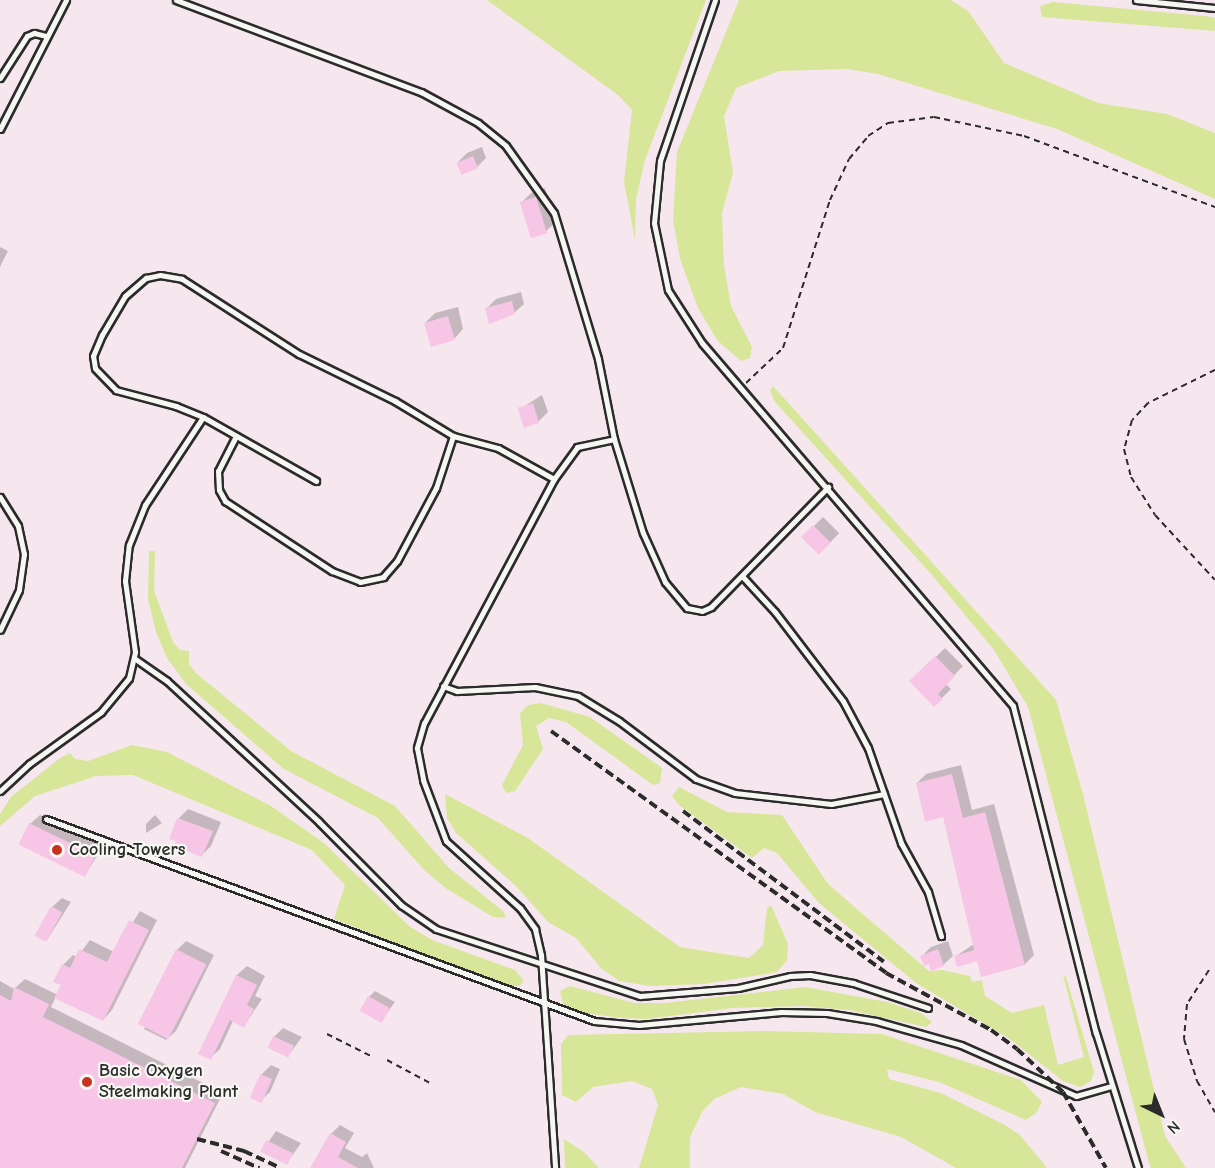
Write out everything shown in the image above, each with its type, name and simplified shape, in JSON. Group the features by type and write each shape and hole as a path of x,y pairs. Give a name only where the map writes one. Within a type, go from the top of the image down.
{"lane":[{"path":"0,129 66,0"},
{"path":"176,0 421,92 478,123 506,146 554,213 598,359 614,439 650,554 676,598 687,608 702,611 742,576 828,487"},
{"path":"715,0 660,161 654,222 659,261 675,305 741,388 1013,706 1112,1086 1138,1168"},
{"path":"1136,0 1215,8"},
{"path":"0,78 27,36 38,33 46,36"},
{"path":"316,481 203,417 176,406 116,390 95,368 93,356 102,335 125,296 146,278 168,275 189,282 299,354 395,400 453,436 498,448 554,479"},
{"path":"0,791 109,704 129,678 134,658 125,581 129,545 145,505 203,417"},
{"path":"237,436 219,471 219,490 225,501 332,572 360,582 383,576 397,561 436,488 453,436"},
{"path":"555,1168 542,1005 542,963 535,929 525,913 451,848 437,825 417,748 424,723 567,457 577,447 614,439"},
{"path":"0,497 18,526 24,554 19,590 0,630"},
{"path":"742,576 775,612 843,701 868,748 901,843 928,892 941,936"},
{"path":"134,658 167,681 413,915 465,941 542,963 640,996 738,988 800,975 844,981 928,1008"},
{"path":"444,686 457,691 535,687 578,696 619,721 696,779 735,793 831,804 884,794"},
{"path":"46,819 542,1005 594,1021 625,1025 781,1012 845,1016 973,1049 1073,1095 1083,1096 1112,1086"}],"path":[{"path":"741,388 783,348 840,176 859,145 888,123 934,117 1024,136 1215,207"},
{"path":"1215,370 1149,403 1132,420 1124,449 1131,477 1155,515 1215,580"},
{"path":"1209,970 1187,1004 1184,1039 1197,1081 1215,1112"},
{"path":"327,1034 373,1057"},
{"path":"387,1060 432,1084"}],"shaded area":[{"path":"0,0 1215,0 1215,1168 0,1168"}],"green space":[{"path":"487,0 706,0 645,160 636,199 635,240 624,182 632,110 618,95"},
{"path":"739,0 951,0 969,12 1004,63 1098,103 1167,114 1215,133 1215,199 1057,129 878,74 847,69 779,71 736,88 724,116 733,173 722,213 724,265 731,306 752,347 750,358 741,361 717,340 698,308 680,259 673,220 677,152"},
{"path":"1053,2 1205,16 1215,18 1215,31 1042,17 1040,6"},
{"path":"773,386 1056,700 1083,794 1165,1136 1186,1168 1151,1168 1149,1163 1028,707 994,650 932,575 775,402 770,391"},
{"path":"149,551 155,551 154,591 173,642 180,650 189,651 189,664 196,673 291,751 395,806 449,868 503,911 506,918 493,917 447,889 425,871 378,818 284,769 186,684 167,658 156,632 148,599"},
{"path":"541,703 590,717 662,768 660,783 653,785 566,722 549,718 536,726 543,749 515,791 506,793 502,785 523,745 520,713 528,705"},
{"path":"132,745 167,752 271,806 324,843 409,926 432,940 515,970 524,981 519,986 508,986 334,919 345,885 312,850 133,775 96,776 35,796 0,826 0,814 11,797 60,758 70,753 75,759 88,761"},
{"path":"679,787 727,812 782,815 828,884 929,971 942,970 970,976 972,982 982,980 985,996 1012,1013 1044,1005 1058,1065 1084,1057 1063,975 1066,977 1094,1072 1091,1081 1080,1087 1063,1081 1010,1039 916,983 819,903 777,853 764,848 752,858 679,805 672,796"},
{"path":"445,794 528,838 680,947 749,958 763,945 767,908 771,905 788,944 787,960 777,972 704,984 650,986 619,981 602,969 576,938 548,922 516,886 456,833 447,818"},
{"path":"570,986 634,1003 665,1003 805,987 887,1002 921,1013 932,1022 926,1027 849,1010 803,1006 733,1008 647,1019 621,1018 585,1013 563,1004 560,991"},
{"path":"766,1031 882,1034 1021,1080 1042,1102 1036,1113 1026,1120 939,1082 887,1069 889,1079 941,1093 1005,1125 1020,1135 1047,1168 956,1168 901,1137 815,1112 783,1094 741,1087 714,1099 702,1112 690,1137 690,1168 639,1168 658,1105 652,1089 632,1081 593,1087 576,1102 562,1095 561,1044 568,1035"},
{"path":"564,1139 584,1152 599,1168 565,1168"}],"building":[{"path":"473,156 478,168 462,175 456,163"},
{"path":"536,197 547,233 531,238 520,202"},
{"path":"512,301 515,314 489,324 485,308"},
{"path":"448,316 455,340 431,347 424,323"},
{"path":"533,403 539,423 524,428 518,408"},
{"path":"813,525 831,543 819,555 801,537"},
{"path":"935,656 955,676 938,694 943,699 934,707 909,681"},
{"path":"952,774 963,818 985,812 1025,965 981,977 977,961 957,967 954,956 974,950 943,817 925,822 916,783"},
{"path":"177,818 213,831 202,857 174,846 176,841 169,839"},
{"name":"Cooling Towers","path":"29,823 96,855 85,877 18,845"},
{"path":"51,906 62,912 46,942 35,936"},
{"path":"129,920 149,930 103,1021 54,998 61,985 53,982 62,964 70,968 79,949 107,962"},
{"path":"176,949 206,964 168,1039 138,1024"},
{"path":"938,949 944,966 931,971 929,964 924,966 920,956"},
{"path":"236,975 257,985 247,1005 254,1009 244,1028 230,1020 211,1060 198,1054"},
{"name":"Basic Oxygen Steelmaking Plant","path":"14,987 49,1004 43,1017 215,1103 182,1168 0,1168 0,995 11,1001"},
{"path":"368,996 390,1008 382,1023 360,1011"},
{"path":"273,1036 294,1046 288,1058 268,1048"},
{"path":"260,1074 272,1079 262,1103 250,1098"},
{"path":"330,1133 346,1142 338,1157 358,1168 310,1168"},
{"path":"266,1140 293,1153 287,1165 260,1152"}],"railway":[{"path":"551,731 886,973 991,1030 1017,1049 1063,1092 1106,1168"},
{"path":"683,811 884,962"},
{"path":"197,1139 244,1151 280,1168"},
{"path":"221,1151 259,1168"}],"place":[{"name":"Cooling Towers","path":"57,850"},
{"name":"Basic Oxygen Steelmaking Plant","path":"87,1082"}]}
